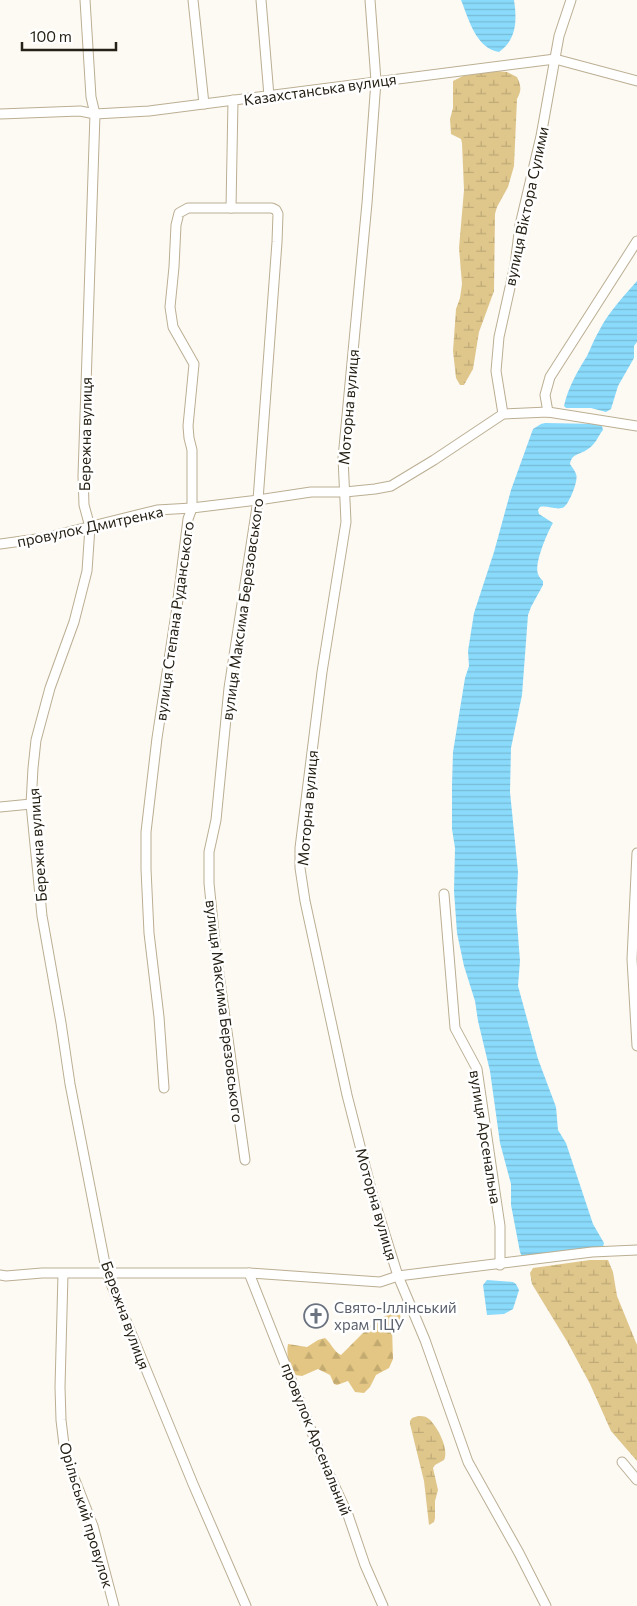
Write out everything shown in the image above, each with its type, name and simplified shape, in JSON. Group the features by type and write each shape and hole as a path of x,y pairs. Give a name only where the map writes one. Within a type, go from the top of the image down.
{"street":[{"name":"Бережна вулиця","path":"85,0 91,97 95,114 83,476 84,505 90,528 88,571 74,622 50,688 36,740 31,804 42,916 70,1084 107,1274 189,1475 246,1606"},
{"path":"194,0 204,104"},
{"path":"261,0 269,96"},
{"name":"Моторна вулиця","path":"370,0 376,81 367,204 343,458 346,522 322,672 308,776 300,848 300,868 305,901 347,1095 372,1193 398,1276 424,1340 468,1462 519,1553 546,1606"},
{"name":"вулиця Віктора Сулими","path":"504,414 496,371 499,337 515,265 520,225 541,136 559,36 571,0"},
{"name":"Казахстанська вулиця","path":"0,114 80,111 95,114 149,111 555,59 637,81"},
{"path":"231,208 233,100"},
{"name":"вулиця Степана Руданського","path":"164,1088 150,933 146,832 157,738 188,519 192,508 192,450 188,426 194,364 172,327 170,307 176,225 179,213 188,208 231,208"},
{"name":"вулиця Максима Березовського","path":"231,208 272,208 278,214 258,500 228,688 216,820 209,852 209,882 218,963 245,1160"},
{"path":"548,412 545,394 550,377 637,241"},
{"path":"504,414 548,412 637,426"},
{"name":"провулок Дмитренка","path":"0,544 44,538 90,528 145,512 192,508 311,492 345,492 391,486 504,414"},
{"path":"0,806 31,804"},
{"path":"637,853 632,959 637,1046"},
{"name":"вулиця Арсенальна","path":"444,894 455,1028 477,1069 500,1226 500,1265"},
{"path":"3,1276 42,1273 249,1273 380,1282 398,1276 500,1265 592,1252 637,1250"},
{"name":"провулок Арсенальний","path":"249,1273 324,1462 348,1515 383,1606"},
{"name":"Орільський провулок","path":"63,1274 60,1395 64,1445 69,1465 93,1526 114,1606"},
{"path":"622,1462 637,1480"}],"green space":[{"path":"496,71 507,72 517,77 520,86 520,93 517,99 514,166 508,187 495,214 494,291 479,332 473,369 464,385 460,385 456,378 453,351 456,309 462,284 459,248 464,190 462,143 461,139 451,134 450,119 453,108 453,81 463,76"},
{"path":"590,1260 608,1260 613,1272 617,1296 637,1345 637,1461 611,1431 590,1384 568,1343 532,1284 530,1273 533,1268"},
{"path":"393,1311 400,1313 401,1321 392,1328 393,1359 389,1368 376,1375 370,1387 364,1393 355,1392 348,1381 337,1385 334,1384 330,1375 318,1369 302,1376 295,1375 288,1360 288,1344 307,1347 325,1338 336,1352 341,1355 372,1324"},
{"path":"418,1416 426,1417 434,1424 444,1443 445,1450 444,1460 433,1468 438,1490 435,1501 434,1522 429,1525 424,1481 410,1424 412,1418"}],"water":[{"path":"461,0 514,0 514,29 509,41 499,52 484,45 479,39 470,24"},
{"path":"637,281 637,342 634,346 634,358 618,386 611,409 606,412 591,408 566,408 564,406 570,386 597,334 611,311"},
{"path":"545,423 598,424 602,426 603,430 591,447 574,456 571,460 570,464 577,477 573,492 566,505 562,508 540,507 538,510 539,514 553,523 539,556 537,569 543,585 528,615 522,695 511,748 510,792 518,872 516,910 520,961 518,986 538,1059 556,1107 558,1130 566,1143 593,1224 604,1243 603,1247 543,1254 526,1258 522,1257 520,1252 511,1205 511,1184 500,1143 490,1071 475,1001 464,966 457,933 454,891 455,848 452,829 452,785 453,752 465,678 469,666 468,651 474,613 494,552 511,490 533,429"},
{"path":"487,1280 513,1282 516,1284 519,1290 513,1309 504,1314 487,1315 483,1285"}],"place":[{"name":"Свято-Іллінський храм ПЦУ","path":"316,1316"}]}
